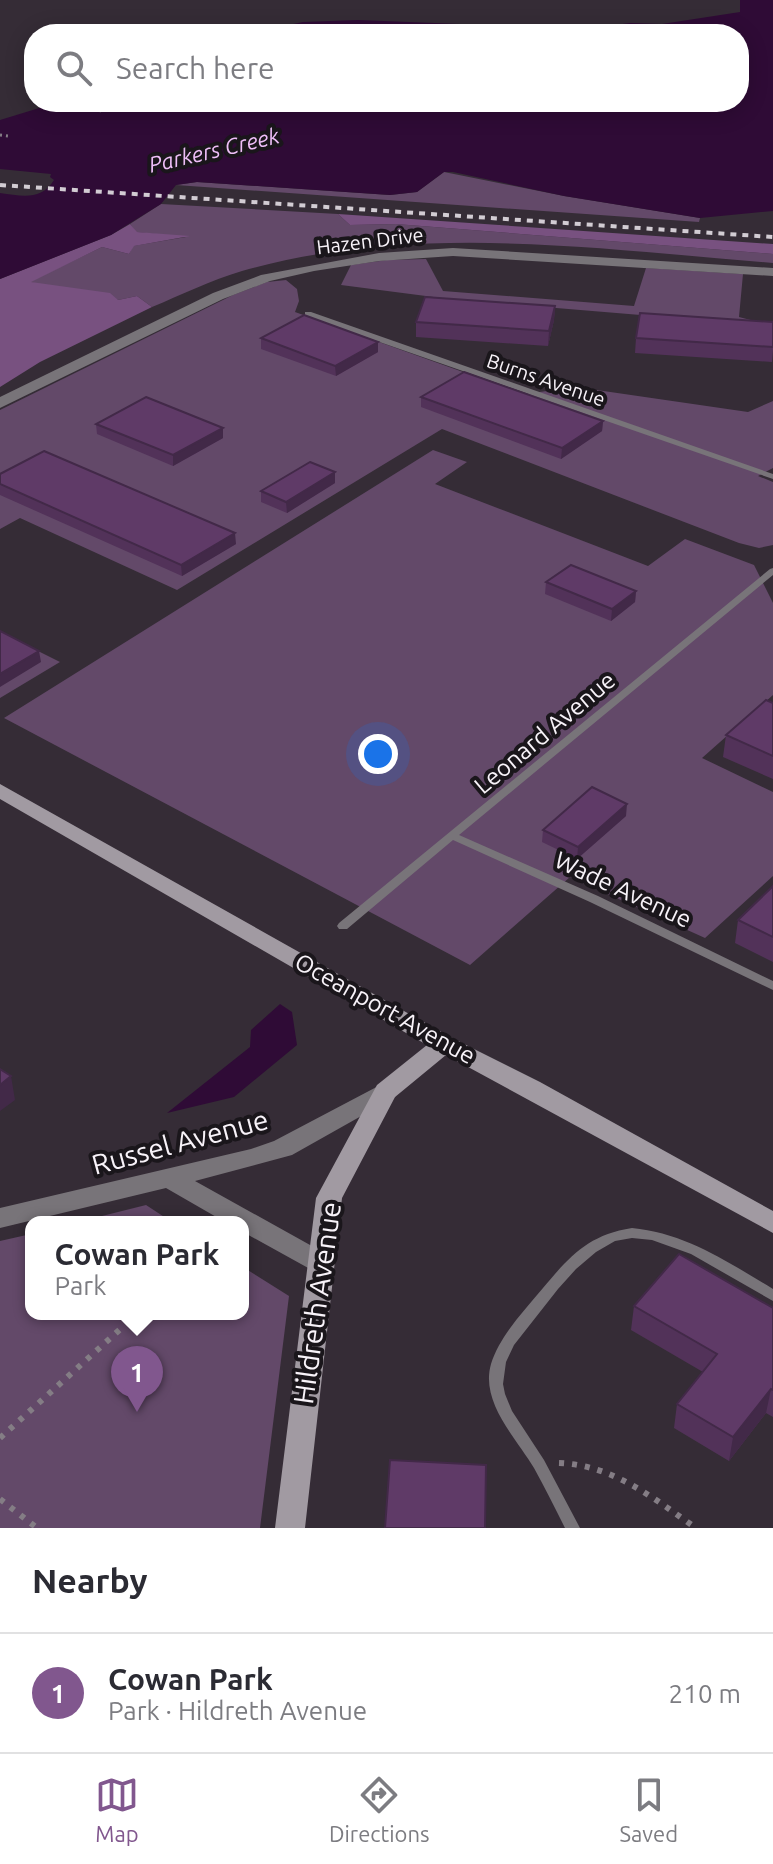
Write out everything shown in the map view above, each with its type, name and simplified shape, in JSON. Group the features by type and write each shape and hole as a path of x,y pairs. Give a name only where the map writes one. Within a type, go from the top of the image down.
{"main road":[{"name":"Oceanport Avenue","path":"0,790 444,1044 531,1088 773,1223"},
{"name":"Russel Avenue","path":"386,1091 444,1044"},
{"name":"Hildreth Avenue","path":"290,1528 319,1262 329,1198 386,1091"}],"street":[{"name":"Hazen Drive","path":"0,403 218,296 266,278 327,265 416,254 472,252 773,272"},
{"name":"Russel Avenue","path":"0,1218 254,1158 283,1148 386,1091"},
{"path":"168,1178 236,1216"},
{"path":"249,1223 319,1262"}],"lane":[{"name":"Burns Avenue","path":"308,314 773,477"},
{"name":"Leonard Avenue","path":"343,926 773,571"},
{"name":"Wade Avenue","path":"452,836 594,899 773,986"},
{"path":"573,1528 539,1464 500,1401 496,1383 499,1363 515,1332 550,1290 602,1242 633,1232 666,1237 773,1296"}],"path":[{"path":"0,135 8,136"},
{"path":"0,1438 130,1320"},
{"path":"539,1464 576,1462 606,1470 696,1528"},
{"path":"0,1499 37,1528"}],"shaded area":[{"path":"444,172 700,218 699,222 176,185 197,182 390,195 417,192"},
{"path":"161,204 338,214 350,225 396,224 773,254 773,263 573,246 439,243 373,247 307,256 242,271 152,307 137,296 118,300 29,282 102,247 129,254 133,246 186,237 136,232 130,224"},
{"path":"338,214 773,244 773,254 396,224 350,225"},
{"path":"130,224 137,232 190,236 134,246 129,254 102,247 31,282 110,293 118,300 137,296 152,307 40,362 0,387 0,279 111,235"},
{"path":"426,259 443,291 634,306 646,268 743,274 739,317 773,326 449,299 341,285 351,265"},
{"path":"286,280 297,289 299,301 295,312 525,394 576,387 748,412 773,401 773,468 758,476 773,482 773,545 759,548 739,543 442,429 177,590 20,518 0,529 0,410 233,295 267,282"},
{"path":"433,450 467,462 435,484 648,566 685,539 754,565 773,603 773,695 702,758 773,792 773,876 705,938 570,877 470,965 4,718"},
{"path":"0,632 60,662 0,698"},
{"path":"146,1205 163,1216 102,1216"},
{"path":"25,1235 25,1320 249,1320 249,1271 289,1296 260,1528 0,1528 0,1241"}],"water":[{"name":"Parkers Creek","path":"740,0 773,0 773,211 700,218 564,196 453,172 444,172 417,192 390,195 197,182 176,185 161,204 111,235 0,279 0,193 37,194 54,180 51,174 0,169 0,120 26,112 749,112 749,24 662,24 740,12"},
{"path":"358,20 458,24 293,24"},
{"path":"280,1004 292,1012 297,1045 234,1097 167,1113 250,1047 251,1030"}],"building":[{"path":"425,297 555,306 549,331 416,322"},
{"path":"640,313 773,322 773,347 636,338"},
{"path":"304,315 378,342 335,366 261,338"},
{"path":"464,372 603,421 562,448 421,397"},
{"path":"146,397 223,428 173,455 96,424"},
{"path":"44,451 235,533 181,565 0,484 0,474"},
{"path":"310,462 335,472 286,502 261,491"},
{"path":"571,565 636,591 612,609 546,582"},
{"path":"0,631 39,651 0,674"},
{"path":"766,700 773,703 773,756 726,735"},
{"path":"592,787 627,804 578,847 543,830"},
{"path":"773,886 773,937 738,920"},
{"path":"0,1069 11,1076 0,1085"},
{"path":"679,1254 773,1308 773,1390 733,1437 677,1404 717,1354 634,1306"},
{"path":"390,1460 486,1465 485,1528 385,1528"}],"railway":[{"path":"0,185 773,237"}],"place":[{"name":"Cowan Park","path":"137,1412"}]}
